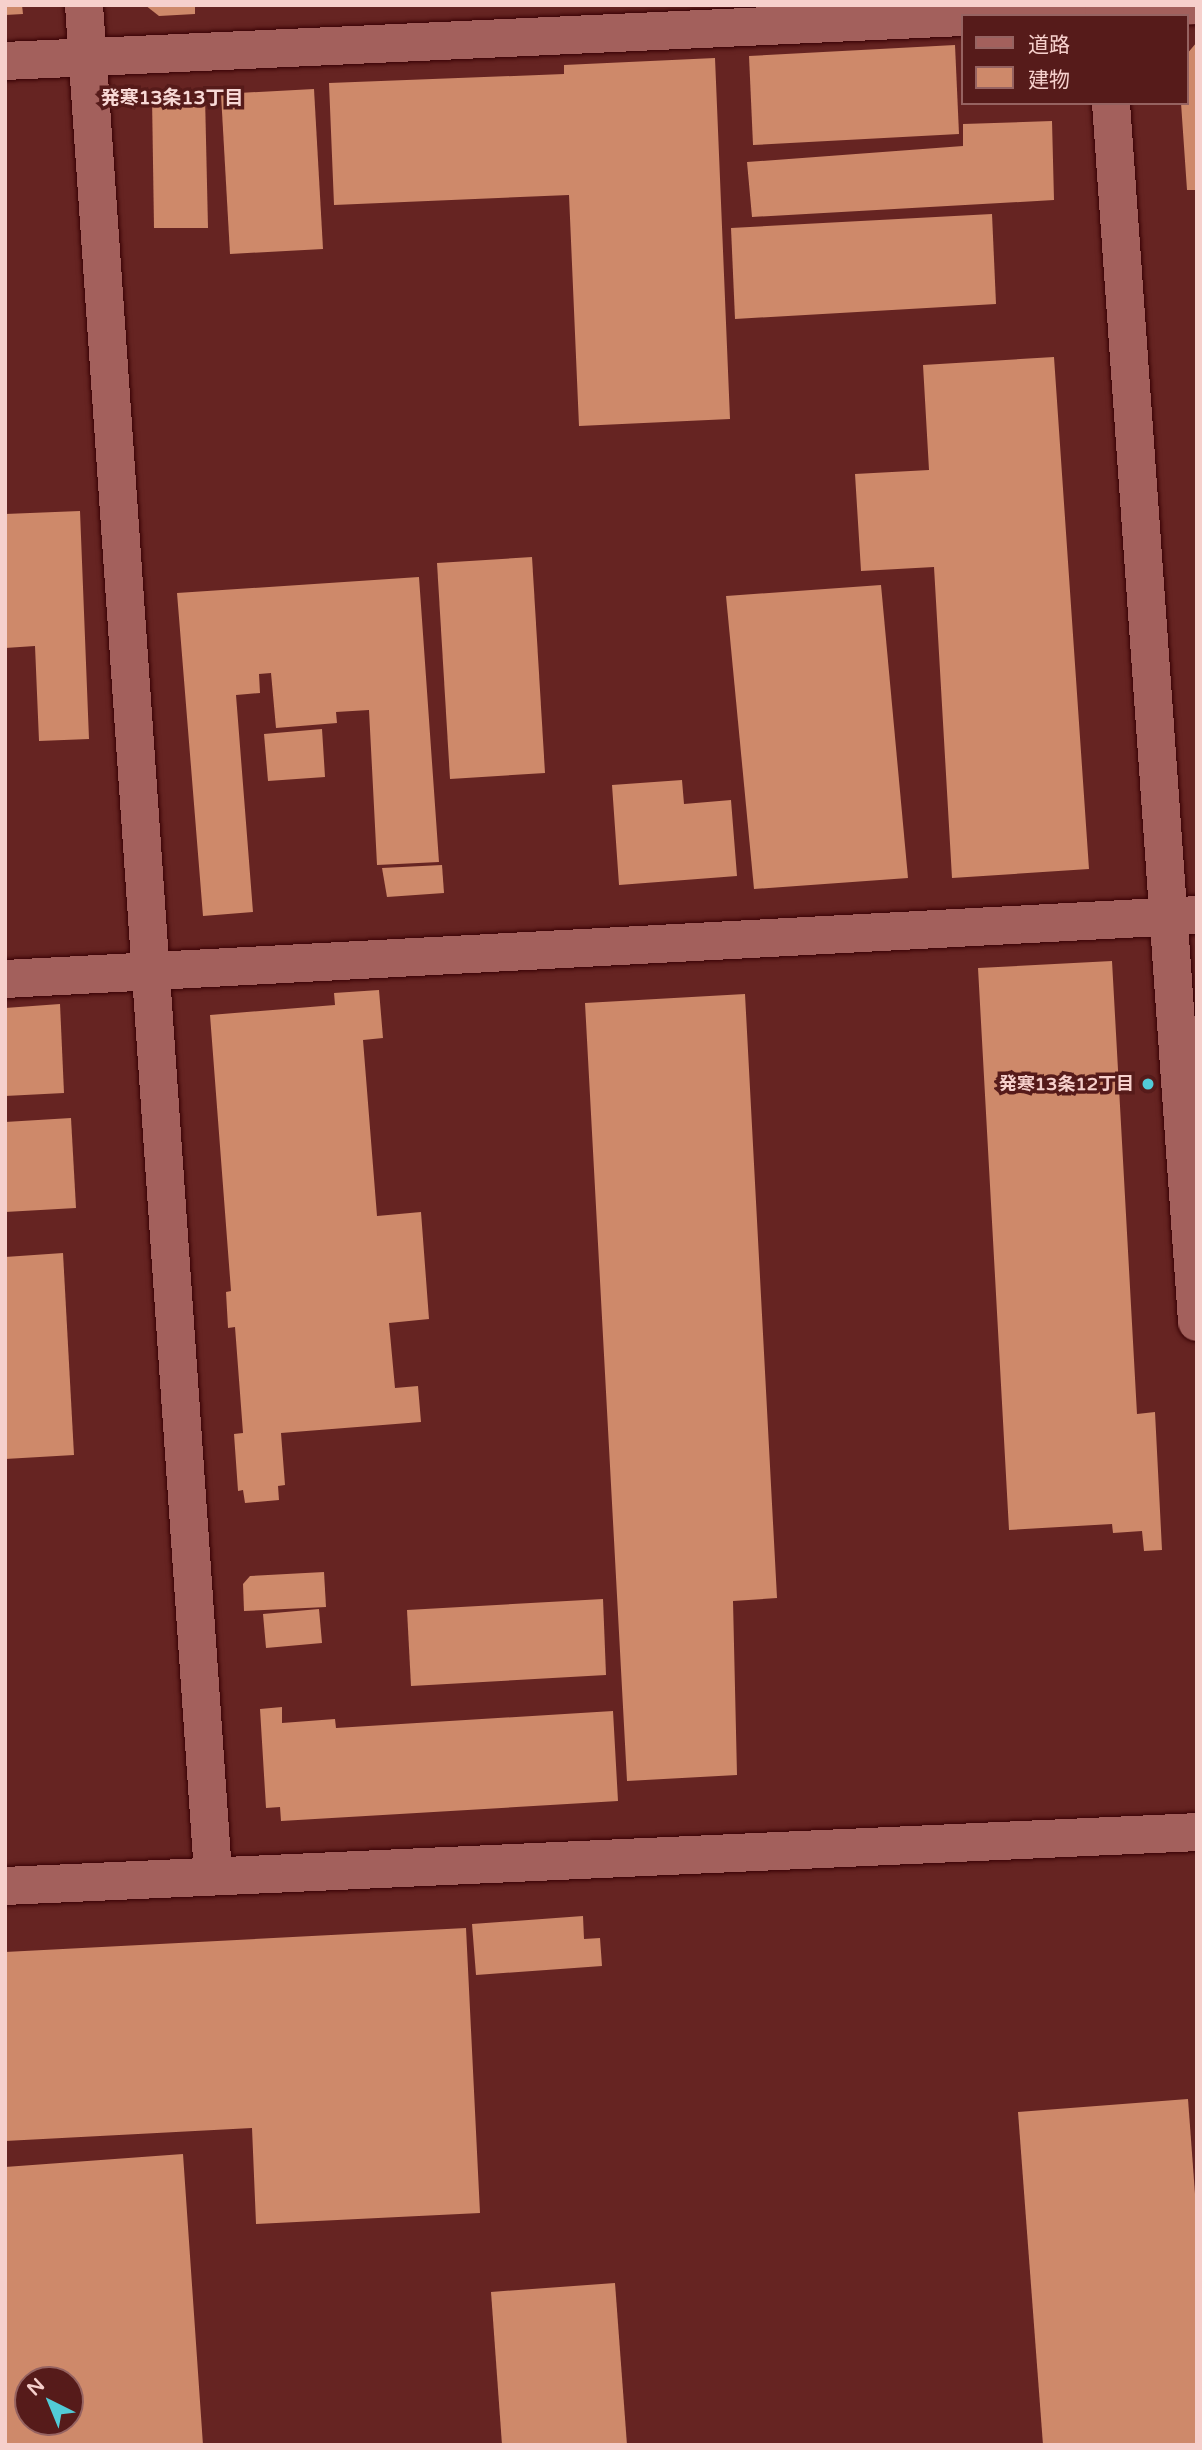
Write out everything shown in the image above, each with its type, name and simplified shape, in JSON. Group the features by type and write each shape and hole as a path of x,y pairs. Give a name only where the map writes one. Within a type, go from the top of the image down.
{"street":[{"path":"84,5 213,1873"},
{"path":"1034,14 1197,5"},
{"path":"5,61 88,55 960,17"},
{"path":"1111,105 1182,916 1197,1322"},
{"path":"5,979 1182,916"},
{"path":"5,1886 213,1873 1197,1832"}],"shaded area":[{"path":"5,5 1197,5 1197,2445 5,2445"}],"building":[{"path":"5,5 22,5 23,14 5,15"},
{"path":"145,5 195,5 195,14 159,16"},
{"path":"1197,42 1197,190 1187,190 1181,105 1188,105 1188,53"},
{"path":"955,45 959,134 753,145 749,56"},
{"path":"715,58 730,419 579,426 569,195 334,205 329,83 564,74 564,65"},
{"path":"314,89 323,249 230,254 221,94"},
{"path":"205,96 208,228 154,228 152,97"},
{"path":"1052,121 1054,200 752,217 747,162 963,146 963,124"},
{"path":"992,214 996,304 735,319 731,228"},
{"path":"1054,357 1089,869 952,878 934,567 861,571 855,474 929,470 923,365"},
{"path":"80,511 89,739 39,741 35,646 5,648 5,514"},
{"path":"532,557 545,773 450,779 437,563"},
{"path":"419,577 439,862 377,865 369,710 336,712 337,723 276,728 271,673 259,674 260,693 236,695 253,912 203,916 177,593"},
{"path":"881,585 908,878 754,889 726,596"},
{"path":"322,729 325,777 268,781 264,734"},
{"path":"682,780 684,804 731,800 737,876 619,885 612,785"},
{"path":"442,865 444,893 387,897 382,868"},
{"path":"1112,961 1137,1414 1155,1412 1162,1550 1144,1551 1142,1531 1113,1533 1112,1524 1009,1530 978,968"},
{"path":"379,990 383,1038 363,1040 377,1216 421,1212 429,1319 389,1323 395,1388 418,1386 421,1422 281,1433 285,1485 278,1486 279,1500 245,1503 243,1490 238,1491 234,1434 243,1433 235,1327 228,1328 226,1292 231,1291 210,1015 335,1005 334,993"},
{"path":"745,994 777,1598 733,1601 737,1775 627,1781 585,1003"},
{"path":"60,1004 64,1093 5,1096 5,1008"},
{"path":"71,1118 76,1208 5,1212 5,1122"},
{"path":"63,1253 74,1455 5,1459 5,1257"},
{"path":"324,1572 326,1607 244,1611 243,1584 250,1576"},
{"path":"603,1599 606,1675 411,1686 407,1610"},
{"path":"319,1609 322,1643 266,1648 263,1614"},
{"path":"282,1707 282,1723 335,1719 336,1728 613,1711 618,1801 281,1821 280,1807 266,1808 260,1709"},
{"path":"583,1916 584,1939 600,1938 602,1966 476,1975 472,1924"},
{"path":"466,1928 480,2213 256,2224 252,2128 5,2141 5,1952"},
{"path":"1188,2099 1197,2221 1197,2445 1043,2445 1018,2112"},
{"path":"183,2154 203,2445 5,2445 5,2167"},
{"path":"615,2283 627,2445 502,2445 491,2292"}],"place":[{"name":"発寒13条12丁目","path":"1148,1084"}],"district":[{"name":"発寒13条13丁目","path":"172,99"}]}
